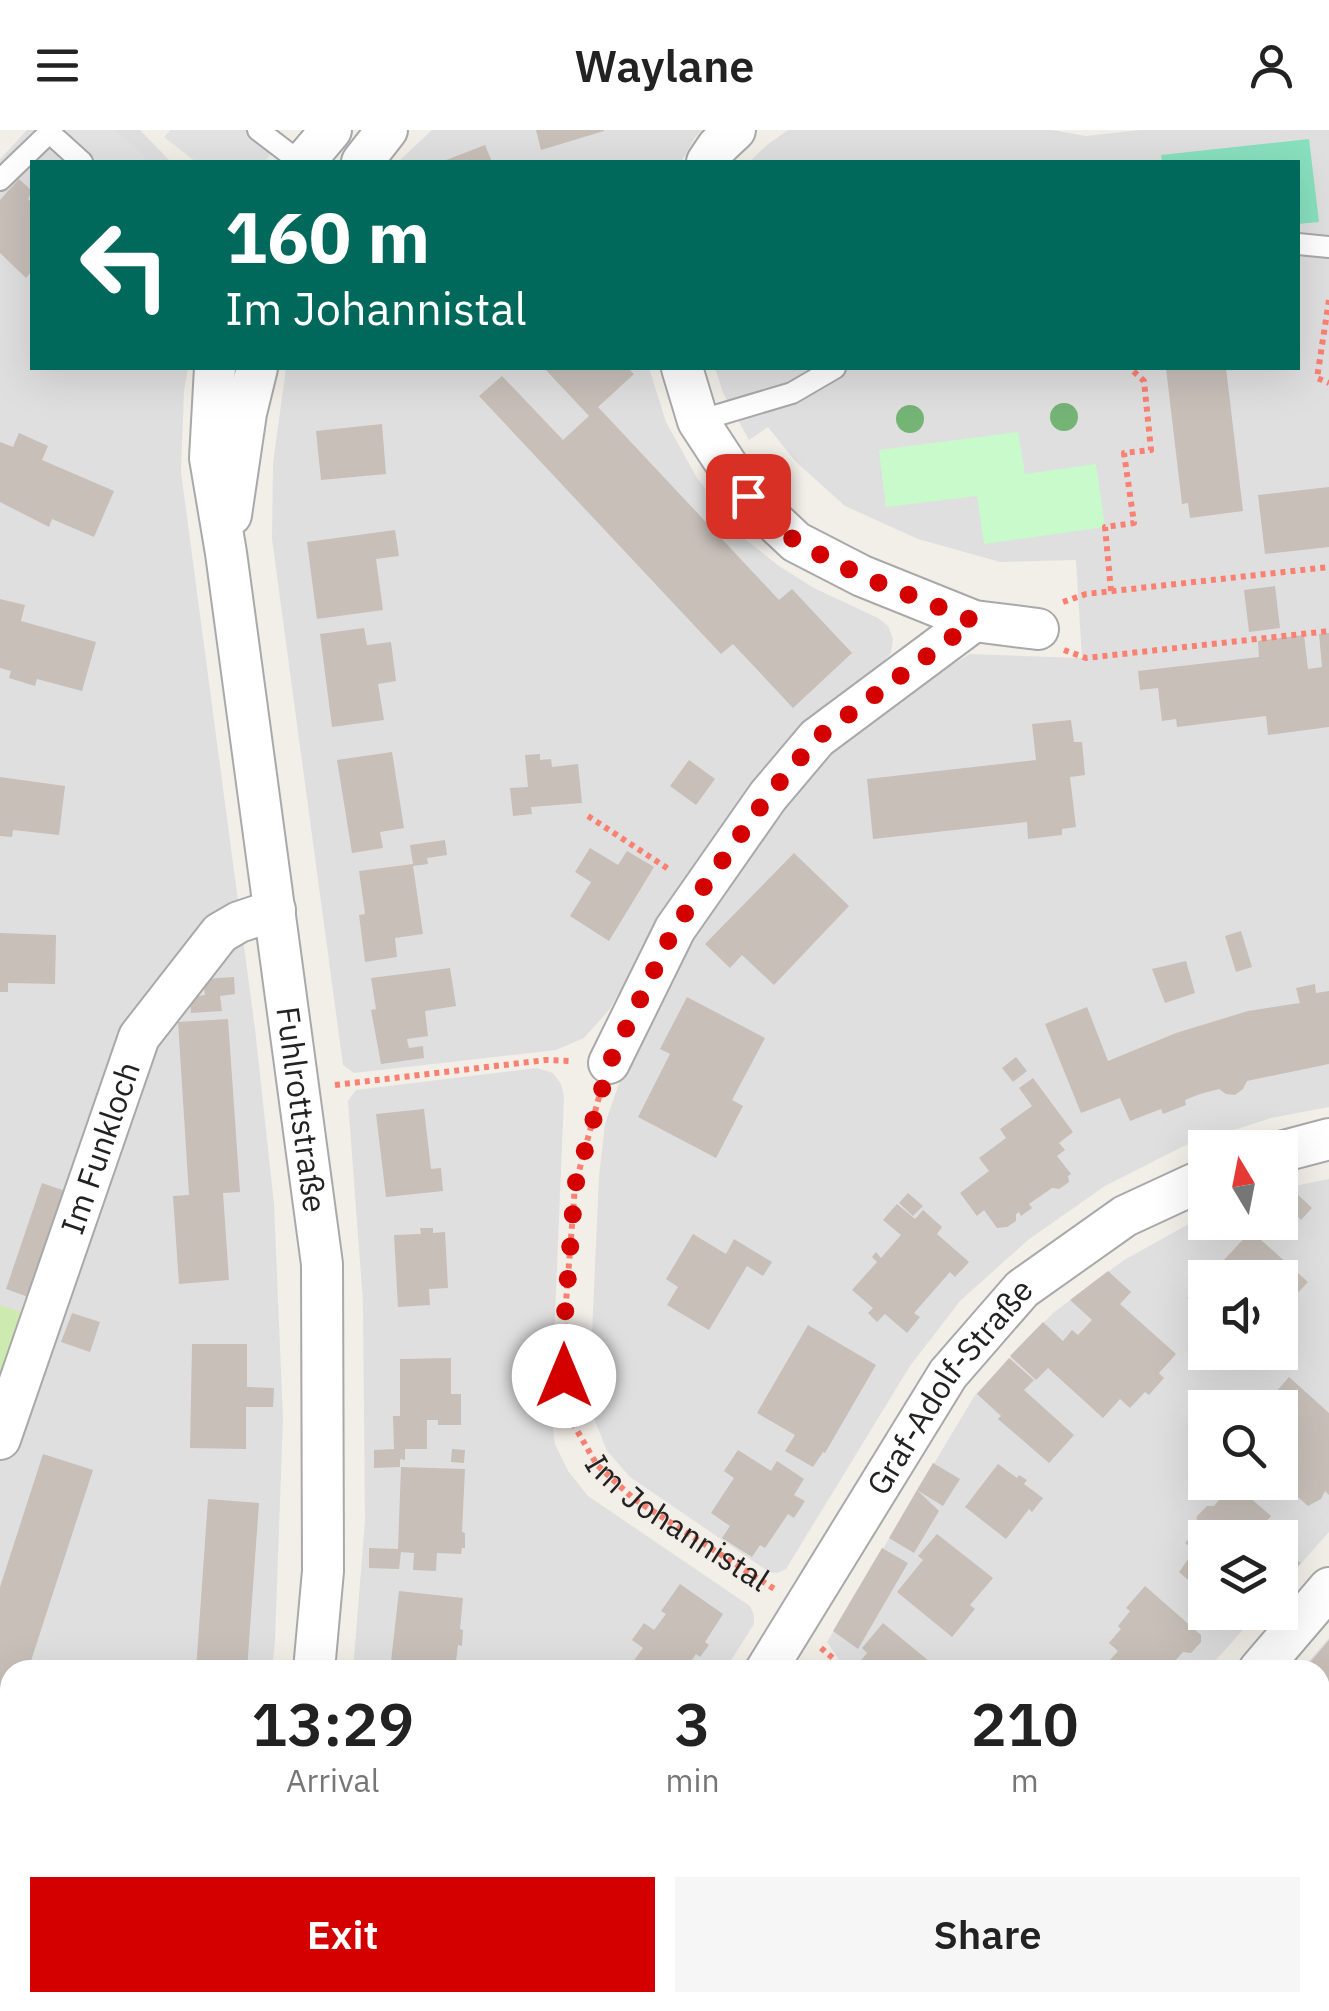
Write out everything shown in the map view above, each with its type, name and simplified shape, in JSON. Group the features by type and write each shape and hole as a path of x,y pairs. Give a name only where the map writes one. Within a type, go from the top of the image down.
{"street":[{"path":"304,160 331,130"},
{"path":"364,160 387,130"},
{"path":"708,160 735,130"},
{"name":"Fuhlrottstraße","path":"215,370 210,458 322,1264 323,1571 315,1660"},
{"name":"Fuhlrottstraße","path":"226,553 246,413 257,370"},
{"path":"683,370 698,421 748,496 796,542 862,576 974,621 1038,628"},
{"path":"609,1064 674,929 768,796 817,738 974,621"},
{"name":"Im Funkloch","path":"0,1439 139,1037 220,933 274,910"},
{"path":"1298,1148 1329,1140"},
{"name":"Graf-Adolf-Straße","path":"772,1660 948,1374 1022,1289 1125,1216 1188,1186"},
{"path":"1268,1660 1329,1588"}],"lane":[{"path":"258,130 299,160"},
{"path":"0,180 51,131 80,160"},
{"path":"1300,244 1329,247"},
{"path":"698,421 792,393 831,370"}],"path":[{"path":"1329,300 1317,378 1329,383"},
{"path":"1110,592 1106,527 1134,522 1124,453 1151,450 1144,381 1132,370"},
{"path":"1038,628 1054,606 1086,594 1329,567"},
{"path":"1086,658 1329,631"},
{"path":"588,816 701,890"},
{"path":"351,1083 546,1060 609,1064"},
{"name":"Im Johannistal","path":"609,1064 575,1186 564,1360 575,1427 597,1464 634,1499 806,1607"}],"shaded area":[{"path":"27,130 140,130 169,160 30,160 30,370 188,370 181,472 255,1029 274,1204 283,1418 273,1660 0,1660 0,159"},
{"path":"58,130 116,130 145,157 60,160 69,150"},
{"path":"171,130 278,130 283,134 266,160 193,160 164,137"},
{"path":"432,130 702,130 682,160 400,160"},
{"path":"788,130 1052,130 1086,136 1140,130 1329,130 1329,1107 1234,1130 1188,1130 1188,1145 1105,1186 1028,1240 960,1301 910,1366 786,1569 777,1573 769,1572 630,1477 607,1451 593,1416 590,1379 605,1124 624,1069 691,939 804,779 859,727 970,654 1082,658 1076,560 1000,562 918,539 845,506 795,461 768,427 749,440 723,393 716,370 1300,370 1300,160 751,160"},
{"path":"286,370 650,370 666,422 697,478 745,539 814,588 888,626 893,639 891,653 807,723 775,757 688,874 609,1010 584,1038 556,1050 354,1073 343,1065 272,539 273,463"},
{"path":"537,1068 553,1073 561,1084 564,1096 551,1413 555,1444 568,1471 588,1496 750,1606 754,1624 731,1660 354,1660 365,1521 363,1302 348,1101 356,1090"},
{"path":"1329,1179 1329,1532 1298,1567 1298,1520 1188,1520 1188,1630 1243,1630 1216,1660 839,1660 827,1642 975,1395 1053,1313 1124,1260 1188,1224 1188,1240 1298,1240 1298,1185"},
{"path":"1329,1638 1329,1660 1310,1660"}],"green space":[{"path":"1309,139 1319,222 1300,224 1300,160 1162,160 1161,155"},
{"path":"1018,432 1025,474 1096,464 1105,527 984,544 977,496 886,507 879,450"},
{"path":"0,1305 31,1315 0,1402"}],"building":[{"path":"536,130 604,130 604,131 541,150"},
{"path":"485,145 491,160 446,160"},
{"path":"19,179 30,189 30,273 26,278 0,253 0,200"},
{"path":"546,370 630,370 634,374 598,407 779,600 792,589 852,653 793,708 733,644 721,654 479,396 502,376 563,440 589,416"},
{"path":"1166,370 1226,370 1243,511 1190,518 1188,503 1182,504"},
{"path":"382,424 386,474 321,480 316,431"},
{"path":"19,433 48,446 42,460 114,491 94,537 52,519 49,527 0,502 0,442 13,447"},
{"path":"1329,487 1329,547 1265,554 1258,495"},
{"path":"395,530 399,556 376,559 383,610 317,619 307,542"},
{"path":"1275,586 1280,628 1249,632 1244,590"},
{"path":"0,599 25,605 21,621 96,642 82,691 37,679 35,686 9,678 11,671 0,668"},
{"path":"364,628 367,645 391,642 396,681 378,684 384,720 332,727 320,634"},
{"path":"1329,633 1329,727 1268,735 1266,716 1177,727 1176,719 1162,721 1158,688 1140,690 1138,671 1259,657 1258,641 1304,635 1308,669 1322,667 1319,634"},
{"path":"1071,720 1074,742 1082,742 1085,775 1070,777 1076,827 1062,829 1062,835 1028,839 1027,822 873,839 867,779 1036,760 1032,724"},
{"path":"392,752 404,828 380,832 383,848 352,853 337,760"},
{"path":"540,754 540,760 551,759 552,767 578,764 582,803 531,807 532,814 513,816 510,788 528,787 525,755"},
{"path":"689,760 715,779 696,805 670,786"},
{"path":"0,777 65,786 59,835 13,830 12,837 0,836"},
{"path":"445,840 447,855 427,858 428,864 413,866 423,934 395,938 397,957 365,962 359,915 365,914 359,871 413,864 410,845"},
{"path":"590,848 618,865 627,851 654,867 609,941 570,916 591,882 575,872"},
{"path":"794,853 849,906 774,985 742,955 730,968 705,944"},
{"path":"1241,931 1252,967 1236,972 1225,936"},
{"path":"0,933 56,935 55,984 8,983 8,992 0,992"},
{"path":"1186,961 1195,993 1165,1003 1152,969"},
{"path":"450,968 456,1006 425,1011 428,1036 407,1039 409,1048 423,1046 424,1058 381,1064 371,1010 376,1009 371,978"},
{"path":"234,977 235,994 220,996 222,1011 191,1013 190,997 205,995 203,979"},
{"path":"1315,984 1316,993 1329,991 1329,1064 1247,1081 1235,1095 1219,1089 1200,1094 1185,1100 1186,1105 1163,1114 1161,1109 1130,1121 1120,1098 1081,1113 1045,1024 1087,1007 1108,1061 1176,1033 1248,1011 1300,1003 1296,988"},
{"path":"687,997 765,1038 732,1100 743,1106 716,1158 638,1117 670,1054 660,1049"},
{"path":"228,1019 240,1192 223,1193 229,1280 179,1284 173,1196 189,1195 178,1022"},
{"path":"1016,1057 1027,1071 1013,1082 1002,1068"},
{"path":"1033,1078 1073,1132 1059,1143 1065,1150 1057,1156 1071,1174 1069,1182 1029,1204 1032,1208 1021,1216 1016,1214 1016,1221 997,1228 984,1210 977,1216 960,1193 989,1171 979,1158 1006,1138 1000,1129 1032,1106 1019,1088"},
{"path":"424,1109 431,1169 441,1168 443,1191 386,1197 376,1114"},
{"path":"42,1183 71,1193 34,1299 6,1289"},
{"path":"908,1193 923,1206 913,1216 899,1203"},
{"path":"1298,1195 1312,1208 1301,1220 1298,1217"},
{"path":"897,1204 915,1219 923,1210 942,1227 937,1234 969,1262 955,1277 950,1272 914,1313 920,1317 907,1333 885,1314 877,1322 868,1313 873,1308 852,1290 877,1262 872,1257 876,1252 881,1258 901,1235 883,1220"},
{"path":"420,1228 445,1232 448,1288 429,1289 430,1305 398,1307 394,1235 421,1234"},
{"path":"693,1234 726,1254 734,1239 772,1262 763,1276 747,1266 709,1330 667,1305 678,1287 666,1279"},
{"path":"1243,1240 1261,1240 1283,1260 1224,1260"},
{"path":"1108,1271 1131,1292 1120,1304 1176,1354 1159,1373 1164,1378 1149,1395 1145,1392 1130,1408 1120,1399 1103,1418 1048,1368 1036,1380 1010,1356 1043,1322 1063,1341 1072,1330 1078,1335 1092,1320 1070,1300"},
{"path":"1298,1273 1308,1282 1298,1293"},
{"path":"72,1313 100,1322 90,1352 61,1342"},
{"path":"808,1325 876,1365 813,1467 785,1451 795,1435 757,1413"},
{"path":"192,1344 247,1344 247,1387 274,1388 273,1407 246,1407 246,1449 190,1448"},
{"path":"451,1358 451,1394 461,1394 461,1425 438,1425 438,1420 427,1420 427,1449 405,1449 400,1467 374,1468 374,1450 394,1449 393,1416 400,1416 400,1359"},
{"path":"1009,1358 1034,1380 1024,1390 1074,1435 1049,1463 998,1419 1001,1416 977,1394"},
{"path":"1289,1377 1329,1413 1329,1495 1325,1491 1321,1499 1308,1506 1298,1497 1298,1390 1278,1390"},
{"path":"452,1449 465,1450 464,1463 451,1462"},
{"path":"738,1450 771,1471 777,1461 804,1479 794,1495 805,1501 794,1518 788,1514 765,1548 760,1545 752,1557 722,1538 730,1526 711,1513 734,1478 724,1471"},
{"path":"43,1454 93,1470 31,1660 0,1660 0,1587"},
{"path":"933,1463 960,1479 943,1506 917,1490"},
{"path":"998,1464 1017,1478 1019,1475 1027,1480 1024,1484 1043,1498 1032,1512 1029,1509 1006,1539 965,1507"},
{"path":"401,1467 465,1469 465,1548 461,1554 437,1553 436,1571 413,1570 414,1553 401,1552 399,1569 369,1568 369,1548 398,1549"},
{"path":"917,1490 939,1511 914,1553 889,1538"},
{"path":"208,1499 259,1503 248,1660 197,1660"},
{"path":"1219,1500 1253,1500 1271,1516 1267,1520 1197,1520 1207,1506 1214,1506"},
{"path":"937,1534 993,1578 970,1605 975,1609 952,1637 897,1592 923,1560 918,1556"},
{"path":"882,1548 908,1563 858,1649 833,1631"},
{"path":"1188,1559 1188,1580 1179,1572"},
{"path":"680,1584 723,1614 700,1657 696,1654 692,1660 634,1660 643,1648 632,1640 644,1623 654,1630 666,1614 661,1611"},
{"path":"1145,1586 1188,1624 1188,1630 1201,1635 1201,1642 1191,1653 1183,1652 1176,1660 1110,1660 1118,1651 1109,1643 1130,1611 1126,1608"},
{"path":"399,1591 463,1598 462,1646 458,1645 456,1660 391,1660"},
{"path":"883,1623 928,1660 861,1660 867,1653 862,1648"},
{"path":"1329,1640 1329,1660 1312,1660"}],"route":[{"path":"564,1376 575,1186 609,1064 674,929 768,796 817,738 974,621 862,576 796,542 748,496"}]}
